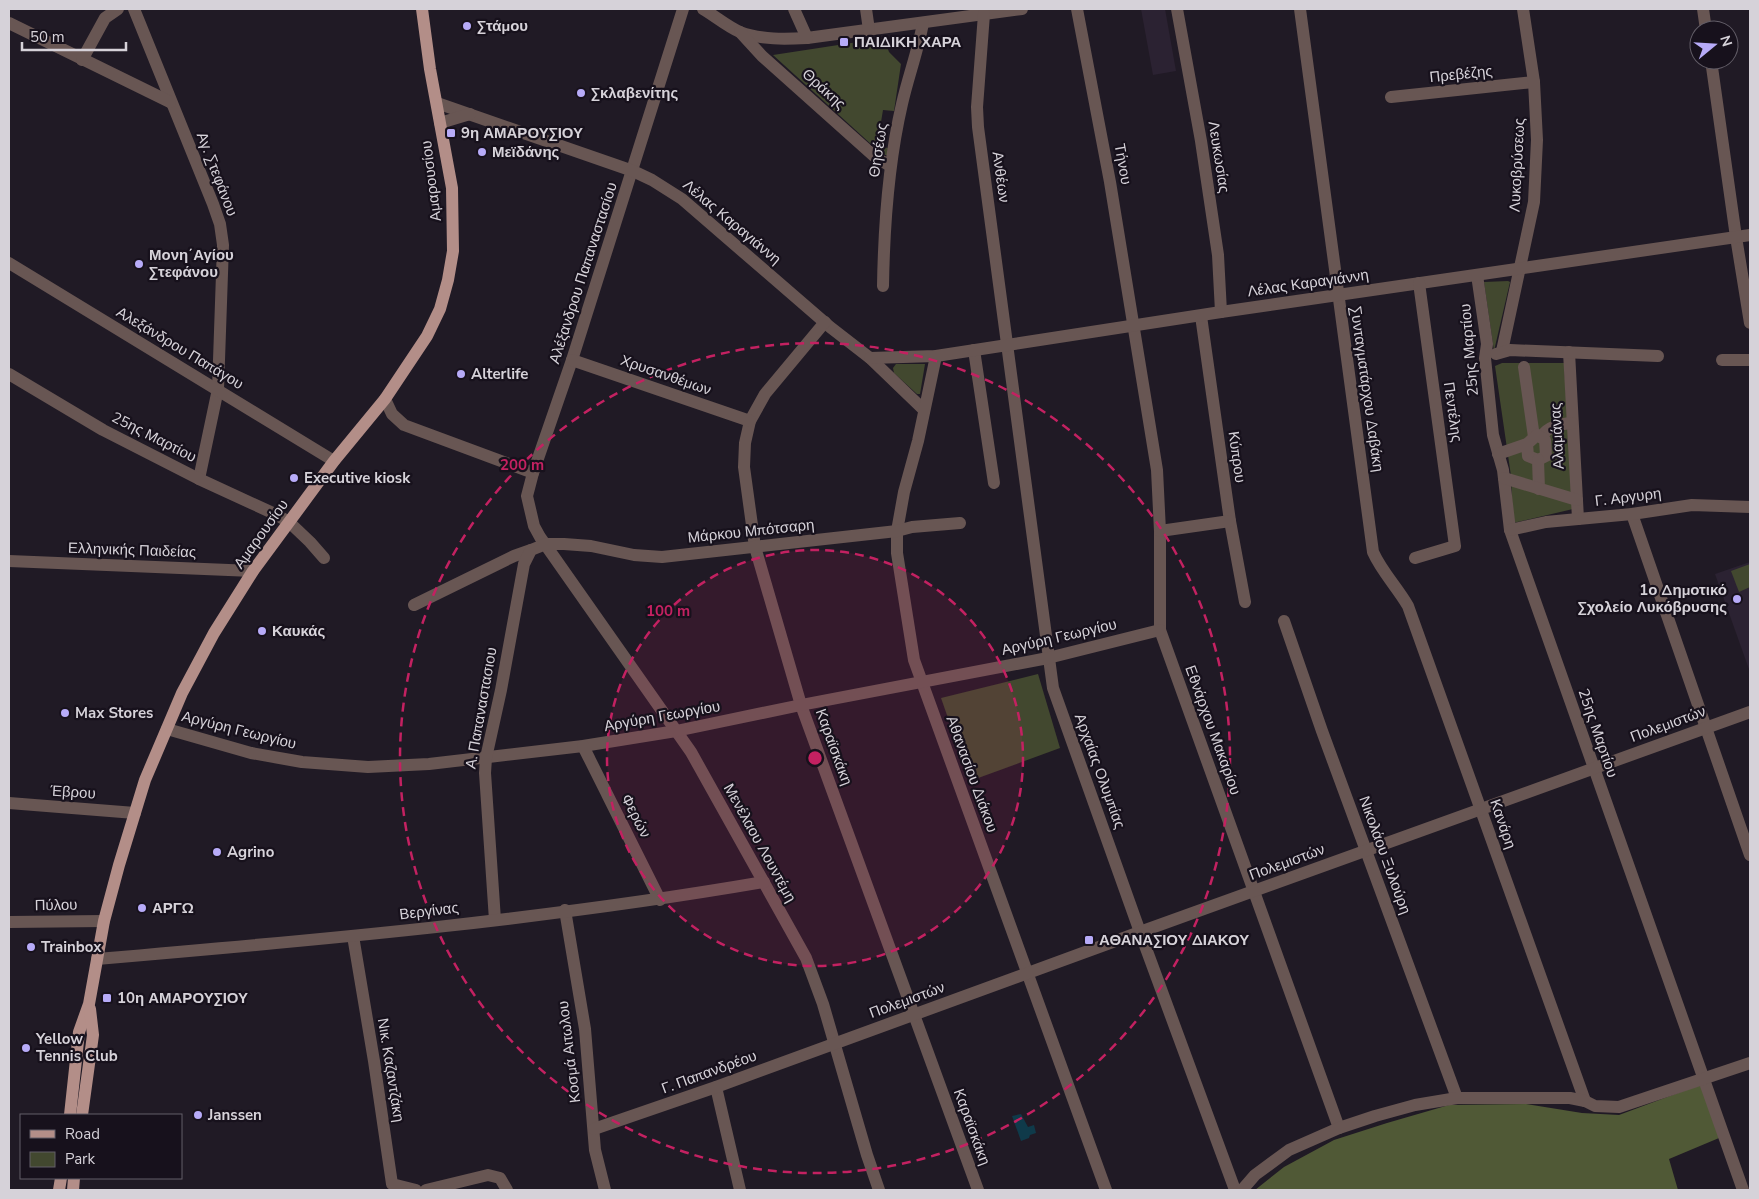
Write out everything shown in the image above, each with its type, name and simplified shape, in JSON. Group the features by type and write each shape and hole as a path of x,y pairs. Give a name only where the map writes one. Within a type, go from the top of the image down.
{"main road":[{"name":"Αμαρουσίου","path":"89,1004 104,921 119,865 145,780 182,693 214,633 253,571 334,461 385,399 427,336 440,308 448,280 453,251 452,188 422,9"},
{"path":"70,1114 79,1032 89,1004"},
{"path":"82,1114 92,1035 89,1004"}],"street":[{"path":"82,60 105,18 118,9"},
{"name":"Αγ. Στεφάνου","path":"134,9 170,102 213,204 220,224 223,245 218,389 199,479"},
{"name":"Αλέξανδρου Παπαναστασίου","path":"546,544 534,526 527,496 683,9"},
{"path":"703,9 740,32 766,38 808,38 923,23 939,14 984,14 1022,9"},
{"path":"794,9 808,38"},
{"path":"866,9 869,30"},
{"name":"Τήνου","path":"1077,9 1110,182 1132,326"},
{"name":"Λευκωσίας","path":"1177,9 1201,141 1218,255 1221,312"},
{"name":"Συνταγματάρχου Δαβάκη","path":"1300,9 1370,537 1378,564"},
{"name":"Λυκοβρύσεως","path":"1502,351 1534,202 1537,140 1534,82 1523,9"},
{"name":"Ανθέων","path":"984,14 977,107 978,127 1006,344"},
{"path":"9,23 170,102"},
{"name":"Θησέως","path":"883,286 890,166 902,104 923,23"},
{"name":"Θράκης","path":"740,32 762,56 874,156 890,166"},
{"path":"1711,70 1750,323"},
{"name":"Πρεβέζης","path":"1391,98 1534,82"},
{"name":"Λέλας Καραγιάννη","path":"437,103 632,171 652,180 682,198 824,322 870,358 924,410"},
{"path":"440,123 470,114"},
{"name":"Λέλας Καραγιάννη","path":"870,358 936,356 1221,312 1750,235"},
{"name":"Αλεξάνδρου Παπάγου","path":"9,263 334,461"},
{"name":"25ης Μαρτίου","path":"1476,275 1488,344 1485,358 1493,435 1504,478 1510,530 1744,1190"},
{"name":"Πεντέλης","path":"1415,558 1455,546 1419,283"},
{"name":"Κύπρου","path":"1201,316 1230,521 1245,602"},
{"name":"Καραϊσκάκη","path":"824,322 765,394 750,421 745,444 744,467 755,547 801,705 978,1190"},
{"name":"Εθνάρχου Μακαρίου","path":"1132,326 1157,470 1160,531 1160,630 1338,1128"},
{"name":"Αρχαίας Ολυμπίας","path":"1006,344 1053,688 1235,1190"},
{"path":"974,350 994,483"},
{"path":"1485,358 1502,351 1658,356"},
{"name":"Αλαμάνας","path":"1569,352 1578,519"},
{"name":"Αθανασίου Διάκου","path":"936,356 918,441 904,492 897,531 898,553 914,660 1106,1190"},
{"name":"Χρυσανθέμων","path":"572,360 750,421"},
{"path":"1722,360 1750,360"},
{"path":"1524,367 1534,439 1528,456 1538,460 1546,456 1545,440 1534,439"},
{"name":"25ης Μαρτίου","path":"9,374 103,430 289,522 324,558"},
{"path":"385,399 392,414 404,425 533,473"},
{"path":"1498,454 1534,439 1552,427 1572,423"},
{"path":"1538,460 1539,489"},
{"path":"1504,478 1577,500"},
{"name":"Γ. Αργυρη","path":"1510,530 1546,522 1632,514 1692,505 1750,507"},
{"path":"1632,514 1750,855"},
{"path":"1160,531 1230,521"},
{"name":"Μάρκου Μπότσαρη","path":"546,544 590,546 634,555 662,557 960,523"},
{"path":"414,604 514,556 546,544"},
{"name":"Μενέλαου Λουντέμη","path":"546,544 691,752 806,958 817,985 835,1042 867,1155 879,1190"},
{"name":"Α. Παπαναστασιου","path":"495,920 485,773 486,758 501,690 524,564 531,550"},
{"name":"Ελληνικής Παιδείας","path":"9,560 253,571"},
{"name":"Κανάρη","path":"1378,564 1398,589 1408,606 1585,1101"},
{"name":"Νικολάου Ξυλούρη","path":"1284,621 1322,731 1457,1098"},
{"name":"Αργύρη Γεωργίου","path":"167,729 250,752 310,762 368,767 486,758 583,746 676,731 1048,658 1160,630"},
{"name":"Πολεμιστών","path":"835,1042 1750,712"},
{"name":"Φερών","path":"583,746 660,900"},
{"name":"Έβρου","path":"9,803 135,813"},
{"name":"Βεργίνας","path":"97,959 353,936 495,920 565,910 660,900 764,882"},
{"name":"Κοσμά Αιτωλου","path":"565,910 585,1029 595,1150 605,1190"},
{"name":"Πύλου","path":"9,922 104,921"},
{"name":"Νικ. Καζαντζάκη","path":"353,936 374,1061 392,1187 416,1190"},
{"name":"Γ. Παπανδρέου","path":"594,1129 716,1087 835,1042"},
{"path":"1242,1190 1255,1175 1289,1150 1338,1128 1415,1105 1457,1098 1570,1098 1585,1101 1595,1106 1619,1108 1750,1063"},
{"path":"716,1087 740,1190"},
{"path":"426,1190 488,1175 500,1178 507,1189"}],"shaded area":[{"path":"1141,9 1165,9 1176,71 1153,75"},
{"name":"1ο Δημοτικό Σχολείο Λυκόβρυσης","path":"1750,562 1750,672 1715,574"}],"green space":[{"path":"884,38 889,52 901,64 894,111 883,110 877,146 888,148 887,155 883,155 773,55"},
{"path":"1484,282 1510,282 1494,351"},
{"path":"1502,363 1564,363 1573,509 1513,523 1511,476 1495,366"},
{"path":"896,364 925,364 920,394 917,394 894,373 893,368"},
{"path":"1750,564 1750,587 1739,592 1731,571"},
{"path":"1038,674 1060,748 970,781 941,698"},
{"path":"1702,1084 1719,1138 1669,1159 1678,1190 1255,1190 1284,1167 1334,1140 1449,1105 1526,1104 1582,1113 1619,1115"}],"water":[{"path":"1021,1114 1028,1127 1034,1125 1036,1133 1021,1141 1012,1116"}],"place":[{"name":"Στάμου","path":"467,26"},
{"name":"ΠΑΙΔΙΚΗ ΧΑΡΑ","path":"844,42"},
{"name":"Σκλαβενίτης","path":"581,93"},
{"name":"9η ΑΜΑΡΟΥΣΙΟΥ","path":"451,133"},
{"name":"Μεϊδάνης","path":"482,152"},
{"name":"Μονη΄Αγίου Στεφάνου","path":"139,264"},
{"name":"Alterlife","path":"461,374"},
{"name":"Executive kiosk","path":"294,478"},
{"name":"1ο Δημοτικό Σχολείο Λυκόβρυσης","path":"1737,599"},
{"name":"Καυκάς","path":"262,631"},
{"name":"Max Stores","path":"65,713"},
{"name":"Agrino","path":"217,852"},
{"name":"ΑΡΓΩ","path":"142,908"},
{"name":"ΑΘΑΝΑΣΙΟΥ ΔΙΑΚΟΥ","path":"1089,940"},
{"name":"Trainbox","path":"31,947"},
{"name":"10η ΑΜΑΡΟΥΣΙΟΥ","path":"107,998"},
{"name":"Yellow Tennis Club","path":"26,1048"},
{"name":"Janssen","path":"198,1115"}]}
